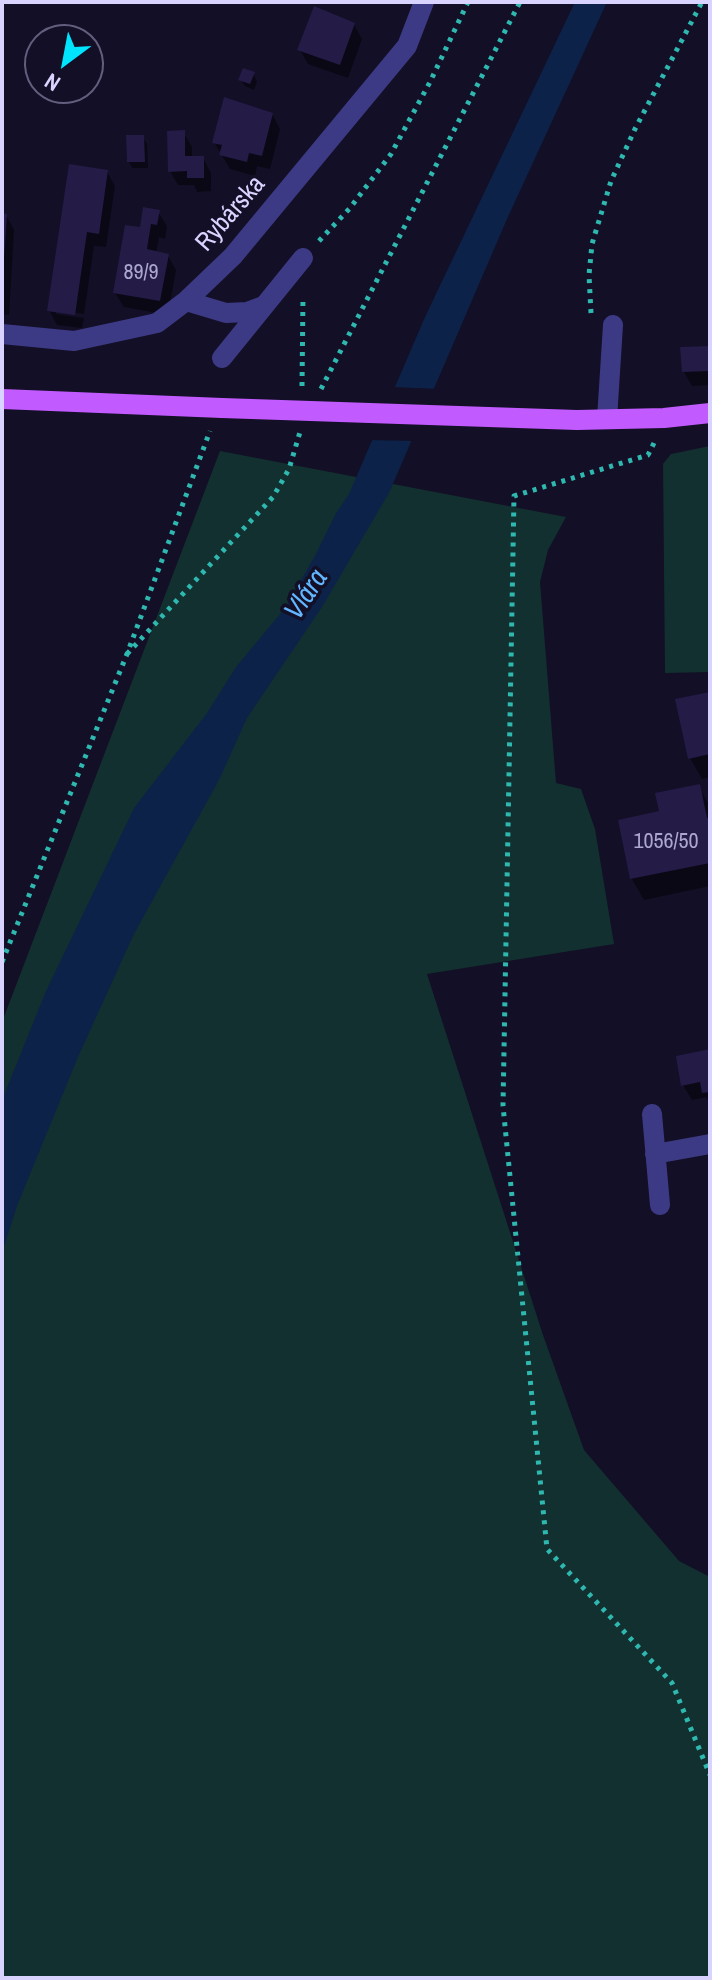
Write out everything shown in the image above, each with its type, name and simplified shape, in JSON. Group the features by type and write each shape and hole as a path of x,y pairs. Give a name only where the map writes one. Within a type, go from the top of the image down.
{"main road":[{"path":"2,399 577,420 664,418 710,413"}],"street":[{"name":"Rybárska","path":"2,334 74,341 157,323 186,301 233,256 407,46 424,2"},
{"path":"222,358 303,258"},
{"path":"186,301 226,313 247,312 263,306"},
{"path":"607,419 613,325"},
{"path":"652,1114 660,1205"},
{"path":"655,1154 710,1144"}],"path":[{"path":"301,401 303,258 350,208 391,154 468,2"},
{"path":"321,391 520,2"},
{"path":"613,325 590,312 592,244 599,216 620,159 702,2"},
{"path":"2,962 127,654 210,431"},
{"path":"127,654 273,497 289,469 300,431"},
{"path":"654,443 648,455 514,496 503,1106 547,1549 672,1683 710,1775"}],"green space":[{"path":"710,446 710,672 665,673 663,464 671,454"},
{"path":"220,451 566,517 548,550 540,582 556,783 581,789 595,829 614,944 427,974 543,1335 584,1450 679,1561 710,1577 710,1978 2,1978 2,1022"}],"water":[{"name":"Vlára","path":"575,2 607,2 507,219 389,493 322,607 247,718 219,780 134,934 78,1057 17,1206 2,1253 2,1100 46,991 134,808 207,713 236,667 285,608 349,494 425,317"}],"pier":[{"path":"392,387 439,389 416,441 369,440"}],"building":[{"path":"314,6 355,23 340,65 297,50"},
{"path":"243,68 255,72 250,84 238,80"},
{"path":"224,97 273,113 262,156 249,153 247,162 219,155 222,145 212,143"},
{"path":"185,130 185,156 204,156 204,178 187,178 187,171 168,172 167,131"},
{"path":"126,135 144,135 145,162 127,162"},
{"path":"69,164 108,170 99,234 87,232 75,315 47,311"},
{"path":"143,207 160,210 157,225 151,224 147,249 169,254 160,301 113,293 125,225 140,227"},
{"path":"2,213 7,214 4,258 2,257"},
{"path":"710,346 710,371 682,372 680,347"},
{"path":"710,692 710,754 688,759 675,699"},
{"path":"700,784 707,818 710,817 710,863 630,879 618,820 659,811 655,793"},
{"path":"710,1049 710,1092 702,1093 700,1082 681,1086 676,1056"}]}
